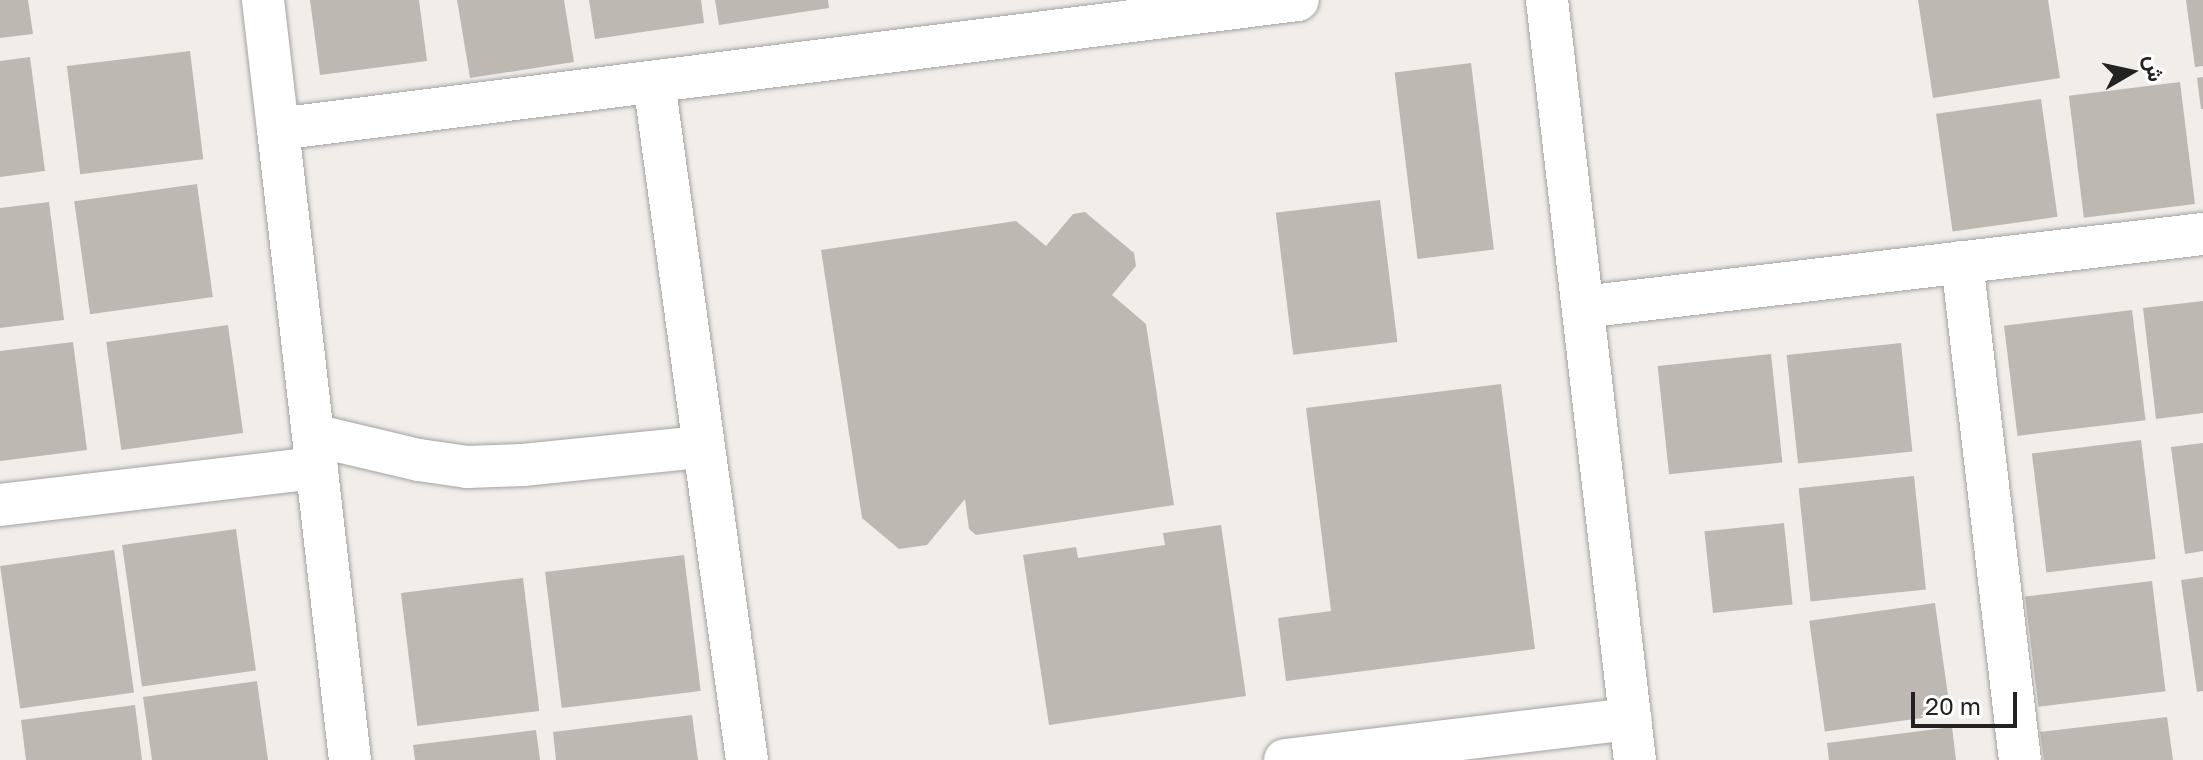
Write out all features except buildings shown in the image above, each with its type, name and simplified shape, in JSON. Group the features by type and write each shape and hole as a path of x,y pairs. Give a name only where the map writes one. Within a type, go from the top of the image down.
{"lane":[{"path":"263,0 350,760"},
{"path":"278,129 1298,0"},
{"path":"1547,0 1635,760"},
{"path":"654,82 701,447 747,760"},
{"path":"1583,307 2203,234"},
{"path":"1962,262 2020,760"},
{"path":"0,505 315,451 467,467 523,465 701,447"},
{"path":"1285,760 1631,719"}]}
